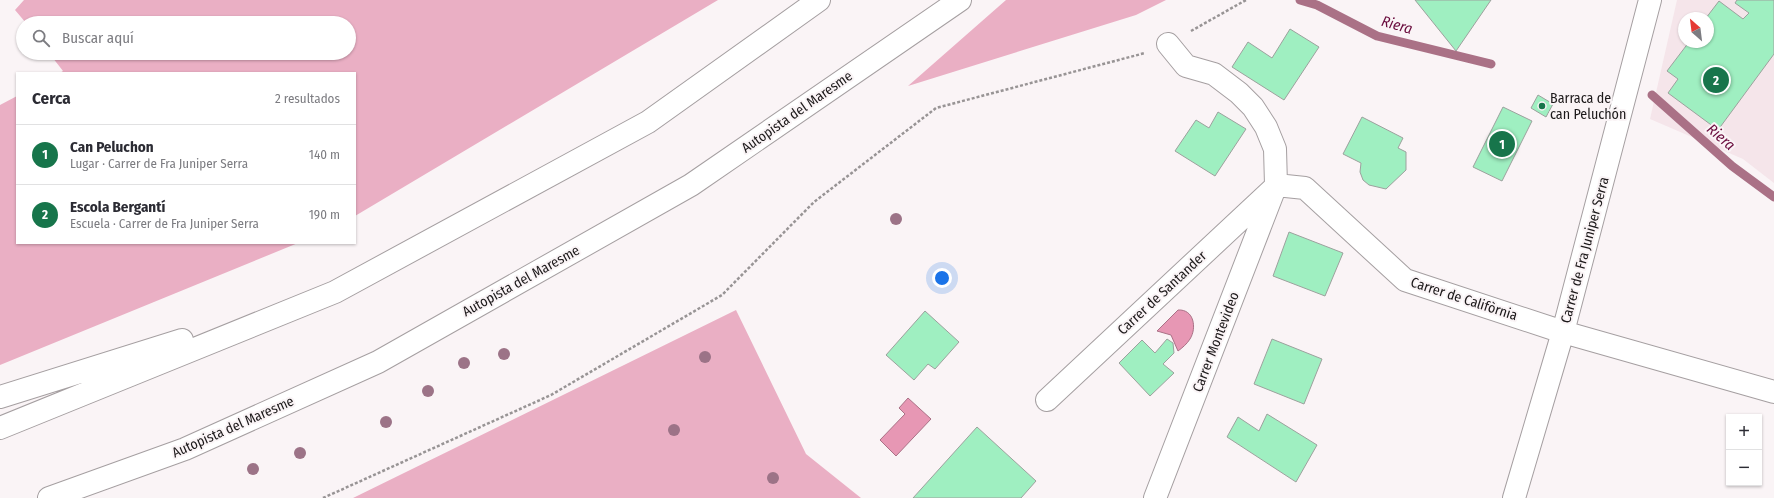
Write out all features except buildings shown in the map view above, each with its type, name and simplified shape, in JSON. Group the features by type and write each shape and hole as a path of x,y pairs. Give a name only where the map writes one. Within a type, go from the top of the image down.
{"main road":[{"path":"0,428 335,292 648,122 819,0"},
{"name":"Autopista del Maresme","path":"49,498 185,449 378,362 691,185 960,0"},
{"name":"Carrer de Fra Juniper Serra","path":"1514,498 1563,332 1650,0"},
{"path":"1168,44 1186,66 1214,74 1239,93 1253,107 1266,127 1275,149 1276,185"},
{"name":"Carrer de Califòrnia","path":"1276,185 1305,188 1405,280 1563,332 1774,392"},
{"name":"Carrer de Santander","path":"1047,400 1276,185"},
{"name":"Carrer Montevideo","path":"1155,498 1276,185"},
{"path":"0,397 335,292"}],"path":[{"path":"323,498 551,395 722,295 814,202 936,108 1157,50 1246,0"}],"shaded area":[{"path":"24,0 718,0 356,215 356,72 62,72 63,71 54,60 356,60 356,16 20,16 15,10"},
{"path":"1006,0 1166,0 1136,15 908,86"},
{"path":"1677,0 1774,0 1774,183 1743,159 1650,119"},
{"path":"16,97 16,244 296,244 0,365 0,105"},
{"path":"736,310 806,454 861,498 353,498"},
{"path":"1178,310 1188,313 1191,316 1193,320 1193,330 1190,339 1178,351 1171,335 1157,331"},
{"path":"908,398 931,419 896,456 880,440 905,414 899,408"}],"waterway":[{"name":"Riera","path":"1300,0 1317,5 1377,36 1491,64"},
{"name":"Riera","path":"1652,95 1732,166 1774,197"}],"place":[{"name":"Escola Bergantí","path":"1716,80"},
{"name":"Barraca de can Peluchón","path":"1542,106"},
{"name":"Can Peluchon","path":"1502,144"}]}
